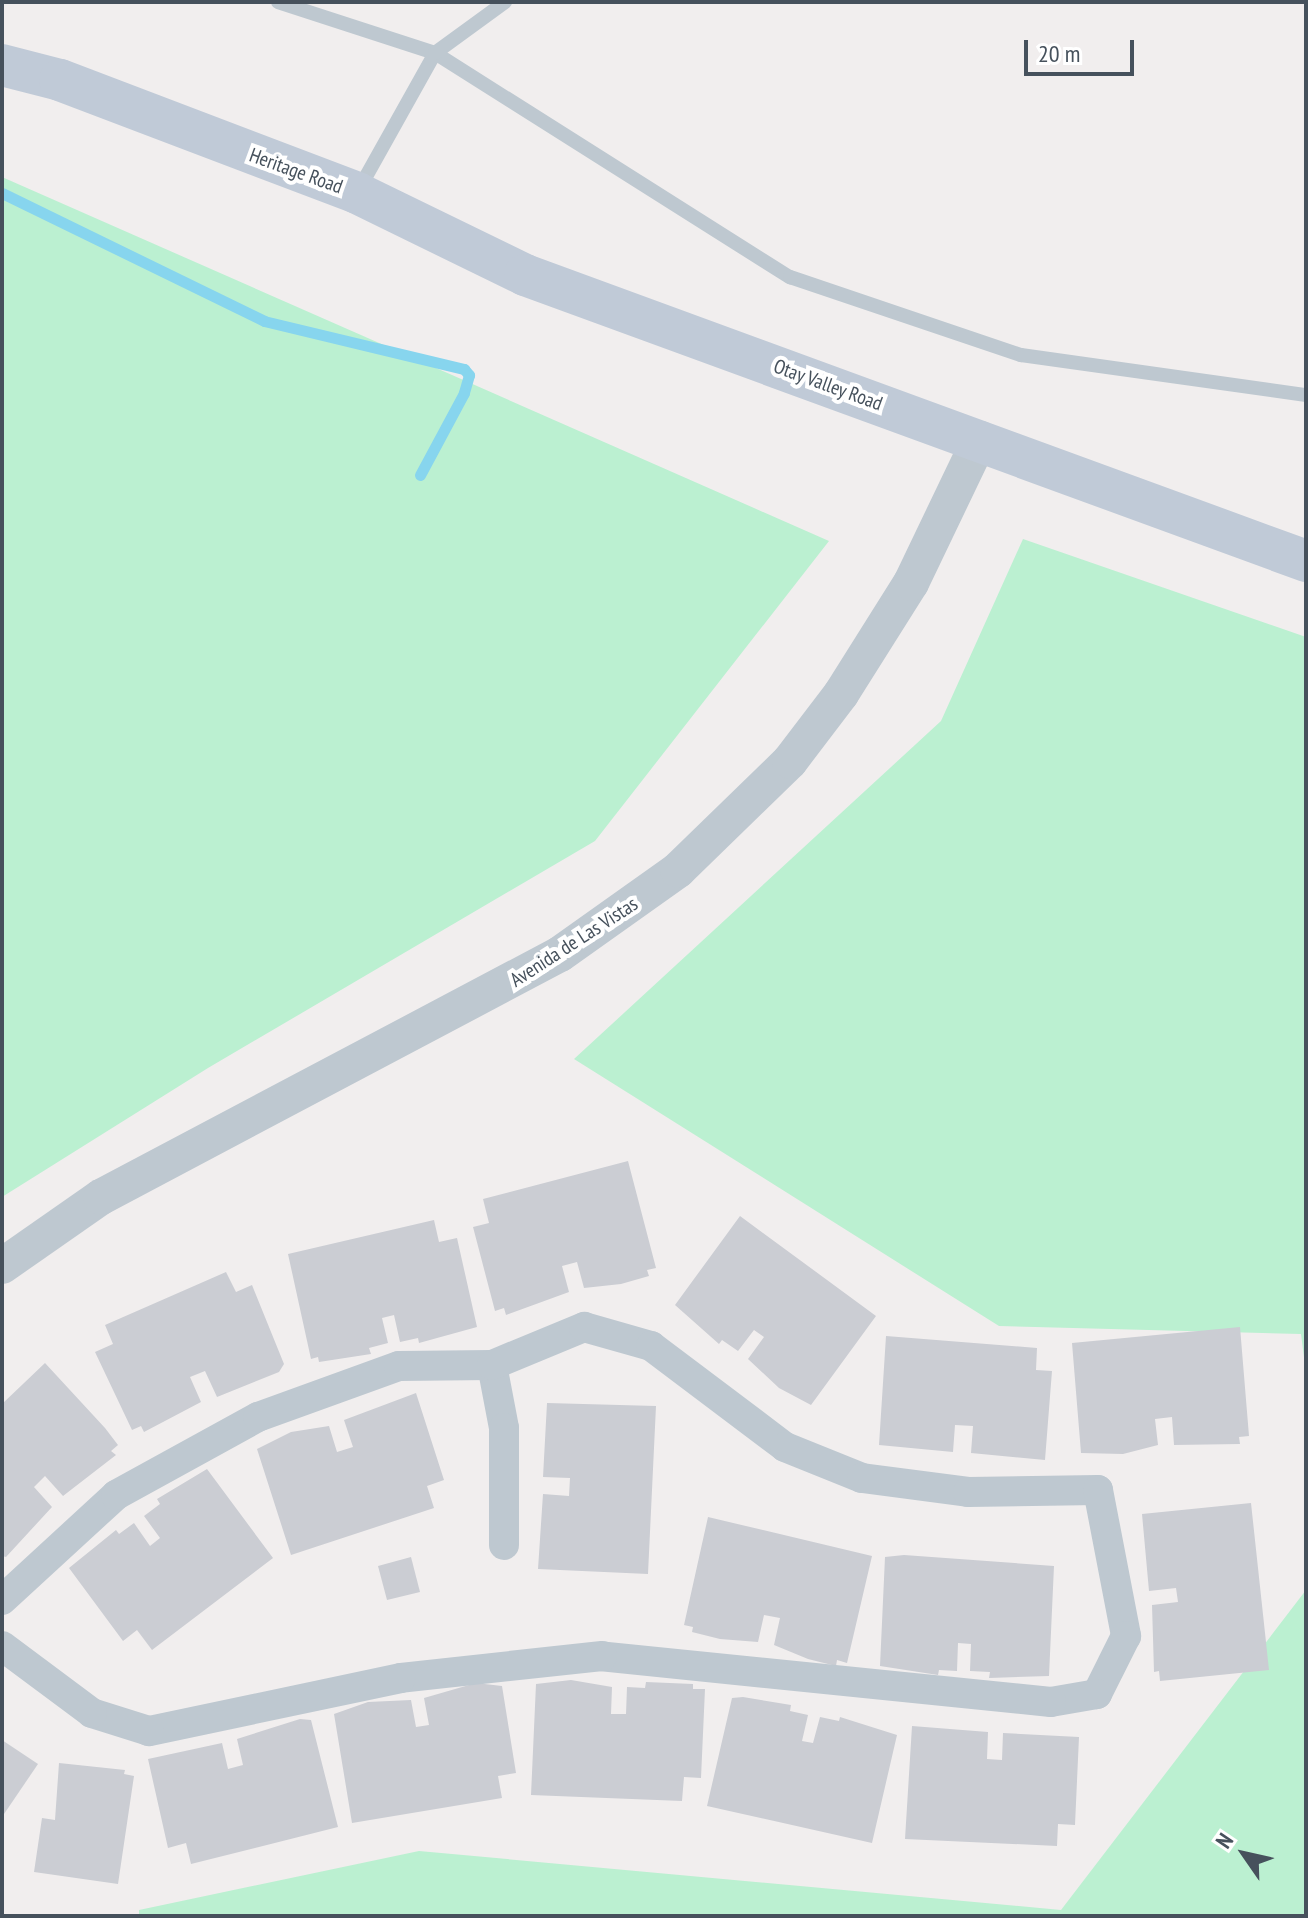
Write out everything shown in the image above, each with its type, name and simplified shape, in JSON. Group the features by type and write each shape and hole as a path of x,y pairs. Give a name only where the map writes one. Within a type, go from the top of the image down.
{"main road":[{"name":"Heritage Road","path":"2,65 60,80 357,193"},
{"name":"Otay Valley Road","path":"357,193 525,275 980,439 1306,561"}],"street":[{"name":"Avenida de Las Vistas","path":"2,1266 133,1179 560,954 678,870 781,770 841,694 911,583 980,439"},
{"path":"2,1600 116,1495 258,1417 399,1366 492,1365 584,1327 651,1346 785,1447 862,1478 968,1492 1098,1490 1126,1636 1097,1694 1051,1702 602,1656 401,1678 149,1731 92,1713 2,1646"},
{"path":"492,1365 504,1428 504,1545"}],"lane":[{"path":"278,2 435,53 790,277 1021,355 1306,395"},
{"name":"Heritage Road","path":"357,193 435,53 505,2"}],"green space":[{"path":"2,177 829,541 595,841 208,1068 2,1197"},
{"path":"1023,539 1306,637 1306,1373 1301,1334 999,1326 574,1059 941,721"},
{"path":"1306,1590 1306,1916 139,1916 139,1910 419,1851 1061,1910"}],"building":[{"path":"628,1161 656,1268 647,1270 649,1276 621,1284 584,1288 577,1262 562,1266 569,1292 506,1315 504,1308 495,1311 473,1227 489,1223 483,1199"},
{"path":"740,1216 876,1316 811,1405 779,1388 748,1359 764,1337 754,1330 738,1351 722,1340 719,1344 675,1305"},
{"path":"434,1220 439,1242 457,1238 477,1327 419,1343 418,1338 400,1342 394,1315 382,1318 388,1343 369,1348 371,1354 319,1362 318,1357 311,1359 288,1254"},
{"path":"226,1272 236,1292 252,1285 284,1364 279,1372 217,1397 205,1371 190,1377 201,1402 144,1432 141,1426 132,1430 95,1352 113,1344 105,1325"},
{"path":"1240,1327 1249,1436 1239,1437 1240,1444 1174,1445 1172,1417 1155,1419 1158,1445 1123,1454 1081,1453 1072,1343"},
{"path":"886,1336 1037,1348 1036,1370 1052,1371 1045,1460 971,1453 973,1426 955,1425 953,1452 879,1445"},
{"path":"45,1363 105,1428 118,1445 111,1451 116,1455 63,1496 45,1476 34,1487 52,1507 6,1557 2,1556 2,1404"},
{"path":"416,1393 444,1480 427,1486 434,1508 291,1555 257,1449 291,1432 329,1426 337,1452 353,1447 344,1420"},
{"path":"547,1403 656,1406 648,1574 538,1569 543,1494 569,1496 570,1478 543,1477"},
{"path":"207,1469 273,1558 152,1650 137,1630 123,1641 69,1568 116,1530 119,1534 134,1523 150,1546 160,1538 144,1516 160,1504 157,1499"},
{"path":"1251,1503 1269,1670 1160,1681 1159,1671 1154,1672 1152,1605 1178,1602 1176,1588 1149,1591 1142,1514"},
{"path":"708,1517 872,1556 847,1663 837,1660 836,1666 774,1645 780,1618 764,1615 758,1642 720,1639 692,1632 693,1627 684,1625"},
{"path":"904,1555 1054,1566 1049,1676 989,1678 990,1672 970,1671 971,1644 958,1643 957,1671 939,1670 938,1675 880,1666 885,1557"},
{"path":"411,1557 420,1592 387,1600 378,1566"},
{"path":"571,1680 612,1687 611,1714 626,1714 627,1687 645,1688 646,1682 693,1684 693,1689 705,1689 701,1778 684,1777 682,1801 531,1795 536,1684"},
{"path":"476,1683 502,1686 516,1773 498,1776 502,1798 352,1823 334,1714 368,1702 411,1700 416,1727 429,1725 424,1698"},
{"path":"732,1698 791,1705 790,1711 808,1715 802,1741 813,1743 820,1717 839,1721 840,1717 897,1735 872,1843 707,1806"},
{"path":"300,1719 311,1720 338,1827 191,1864 186,1843 168,1848 148,1759 222,1743 228,1769 243,1765 237,1739"},
{"path":"912,1726 988,1732 987,1759 1002,1760 1003,1733 1079,1737 1075,1825 1058,1824 1057,1846 905,1839"},
{"path":"2,1740 38,1764 2,1817"},
{"path":"59,1763 125,1770 124,1774 134,1776 118,1884 34,1872 42,1818 55,1820"}],"waterway":[{"path":"2,193 264,321 464,369 469,375 464,393 420,475"}]}
